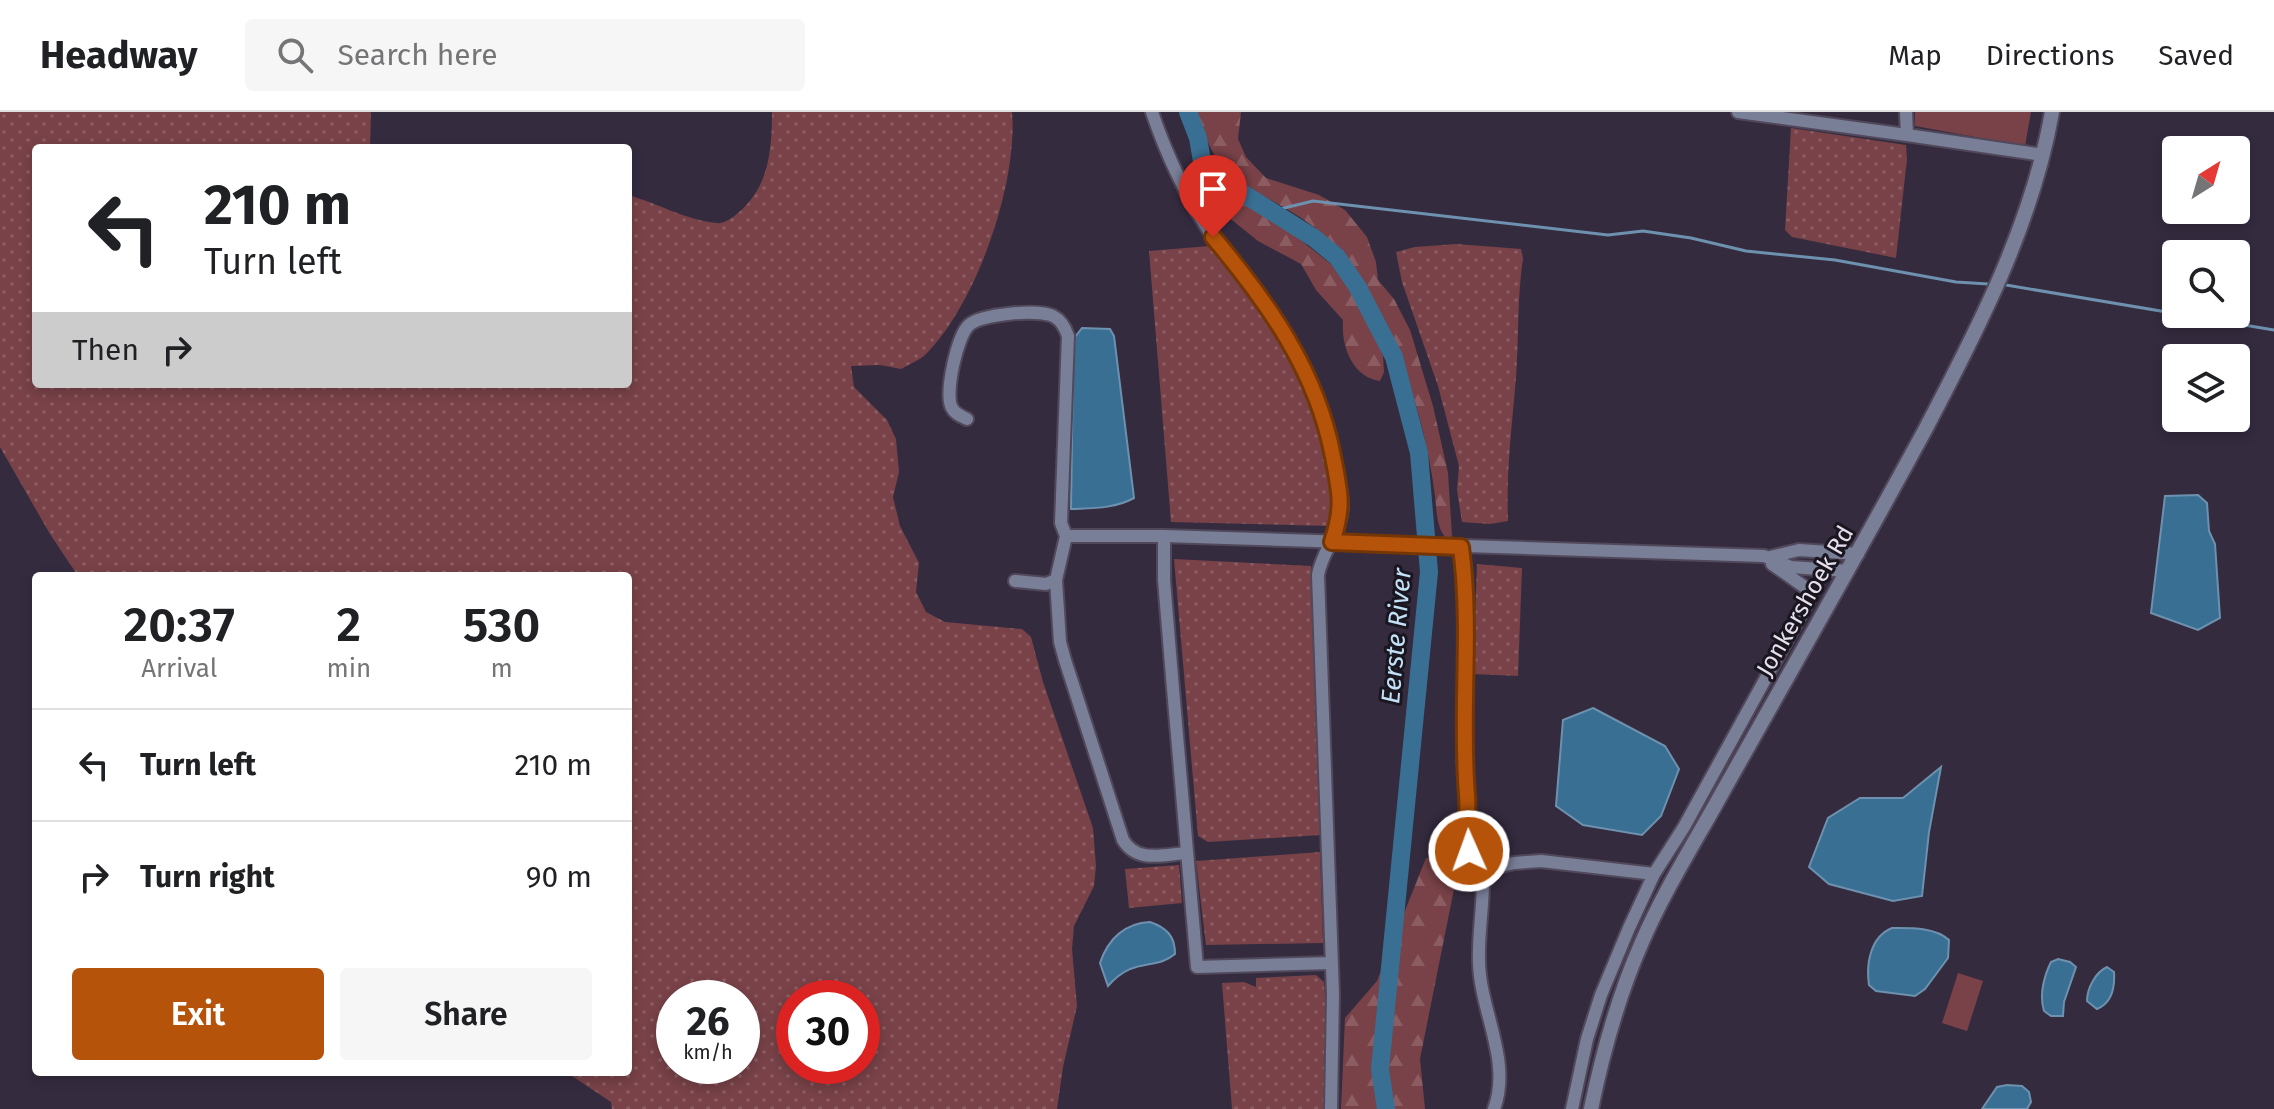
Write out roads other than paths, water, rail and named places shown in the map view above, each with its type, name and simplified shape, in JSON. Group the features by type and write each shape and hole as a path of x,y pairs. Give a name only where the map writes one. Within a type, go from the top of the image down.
{"street":[{"path":"1152,112 1168,156 1213,237 1295,349 1313,385 1331,444 1341,501 1340,517 1318,575 1334,1038 1331,1109"},
{"path":"1738,112 2043,155"},
{"path":"1906,112 1907,135"},
{"name":"Jonkershoek Rd","path":"1591,1109 1618,1001 1642,941 1963,359 2028,208 2052,112"},
{"path":"967,419 955,412 950,403 958,342 967,326 980,318 1001,315 1045,314 1058,320 1068,336 1061,523 1066,536 1056,580 1060,642 1123,840 1132,851 1145,856 1186,853"},
{"path":"1066,536 1164,536 1446,547 1515,546 1767,556 1799,550 1858,554"},
{"path":"1164,536 1164,580 1197,967 1331,963"},
{"path":"1461,547 1468,623 1463,759 1467,797 1466,834 1469,851 1481,871 1483,906 1479,960 1482,1001 1493,1031 1500,1081 1494,1109"},
{"path":"1767,556 1791,567 1848,571"},
{"path":"1572,1109 1583,1054 1601,995 1654,874 1684,827 1811,596 1806,588 1777,569 1767,556"},
{"path":"1015,581 1046,584 1056,580"},
{"path":"1481,871 1514,863 1541,861 1654,874"}],"water":[{"path":"1082,328 1110,329 1114,336 1134,498 1111,506 1071,509 1075,337"},
{"path":"2198,495 2207,503 2209,531 2215,544 2220,618 2198,630 2151,613 2165,496"},
{"path":"1593,708 1665,746 1679,769 1661,816 1642,835 1583,825 1556,806 1563,720"},
{"path":"1941,767 1929,832 1922,896 1893,901 1829,884 1809,867 1828,818 1860,798 1903,798"},
{"path":"1150,922 1169,934 1175,954 1160,962 1135,967 1108,986 1100,963 1108,947 1125,929"},
{"path":"1892,928 1930,930 1949,940 1948,958 1925,989 1915,996 1876,991 1869,985 1868,968 1874,944"},
{"path":"2058,959 2076,967 2064,1002 2063,1016 2051,1016 2044,1011 2042,992 2051,962"},
{"path":"2107,967 2114,972 2113,989 2106,1003 2097,1009 2087,1001 2089,991 2096,977"},
{"path":"2022,1086 2029,1092 2031,1102 2027,1109 1982,1109 1997,1087"}],"waterway":[{"name":"Eerste River","path":"1188,112 1198,138 1202,161 1223,181 1314,238 1337,257 1357,286 1394,357 1419,453 1429,572 1380,1069 1386,1109"},
{"path":"1272,211 1313,201 1608,235 1643,231 1746,251 1835,260 1956,282 1988,284"},
{"path":"2006,285 2274,330"}]}
